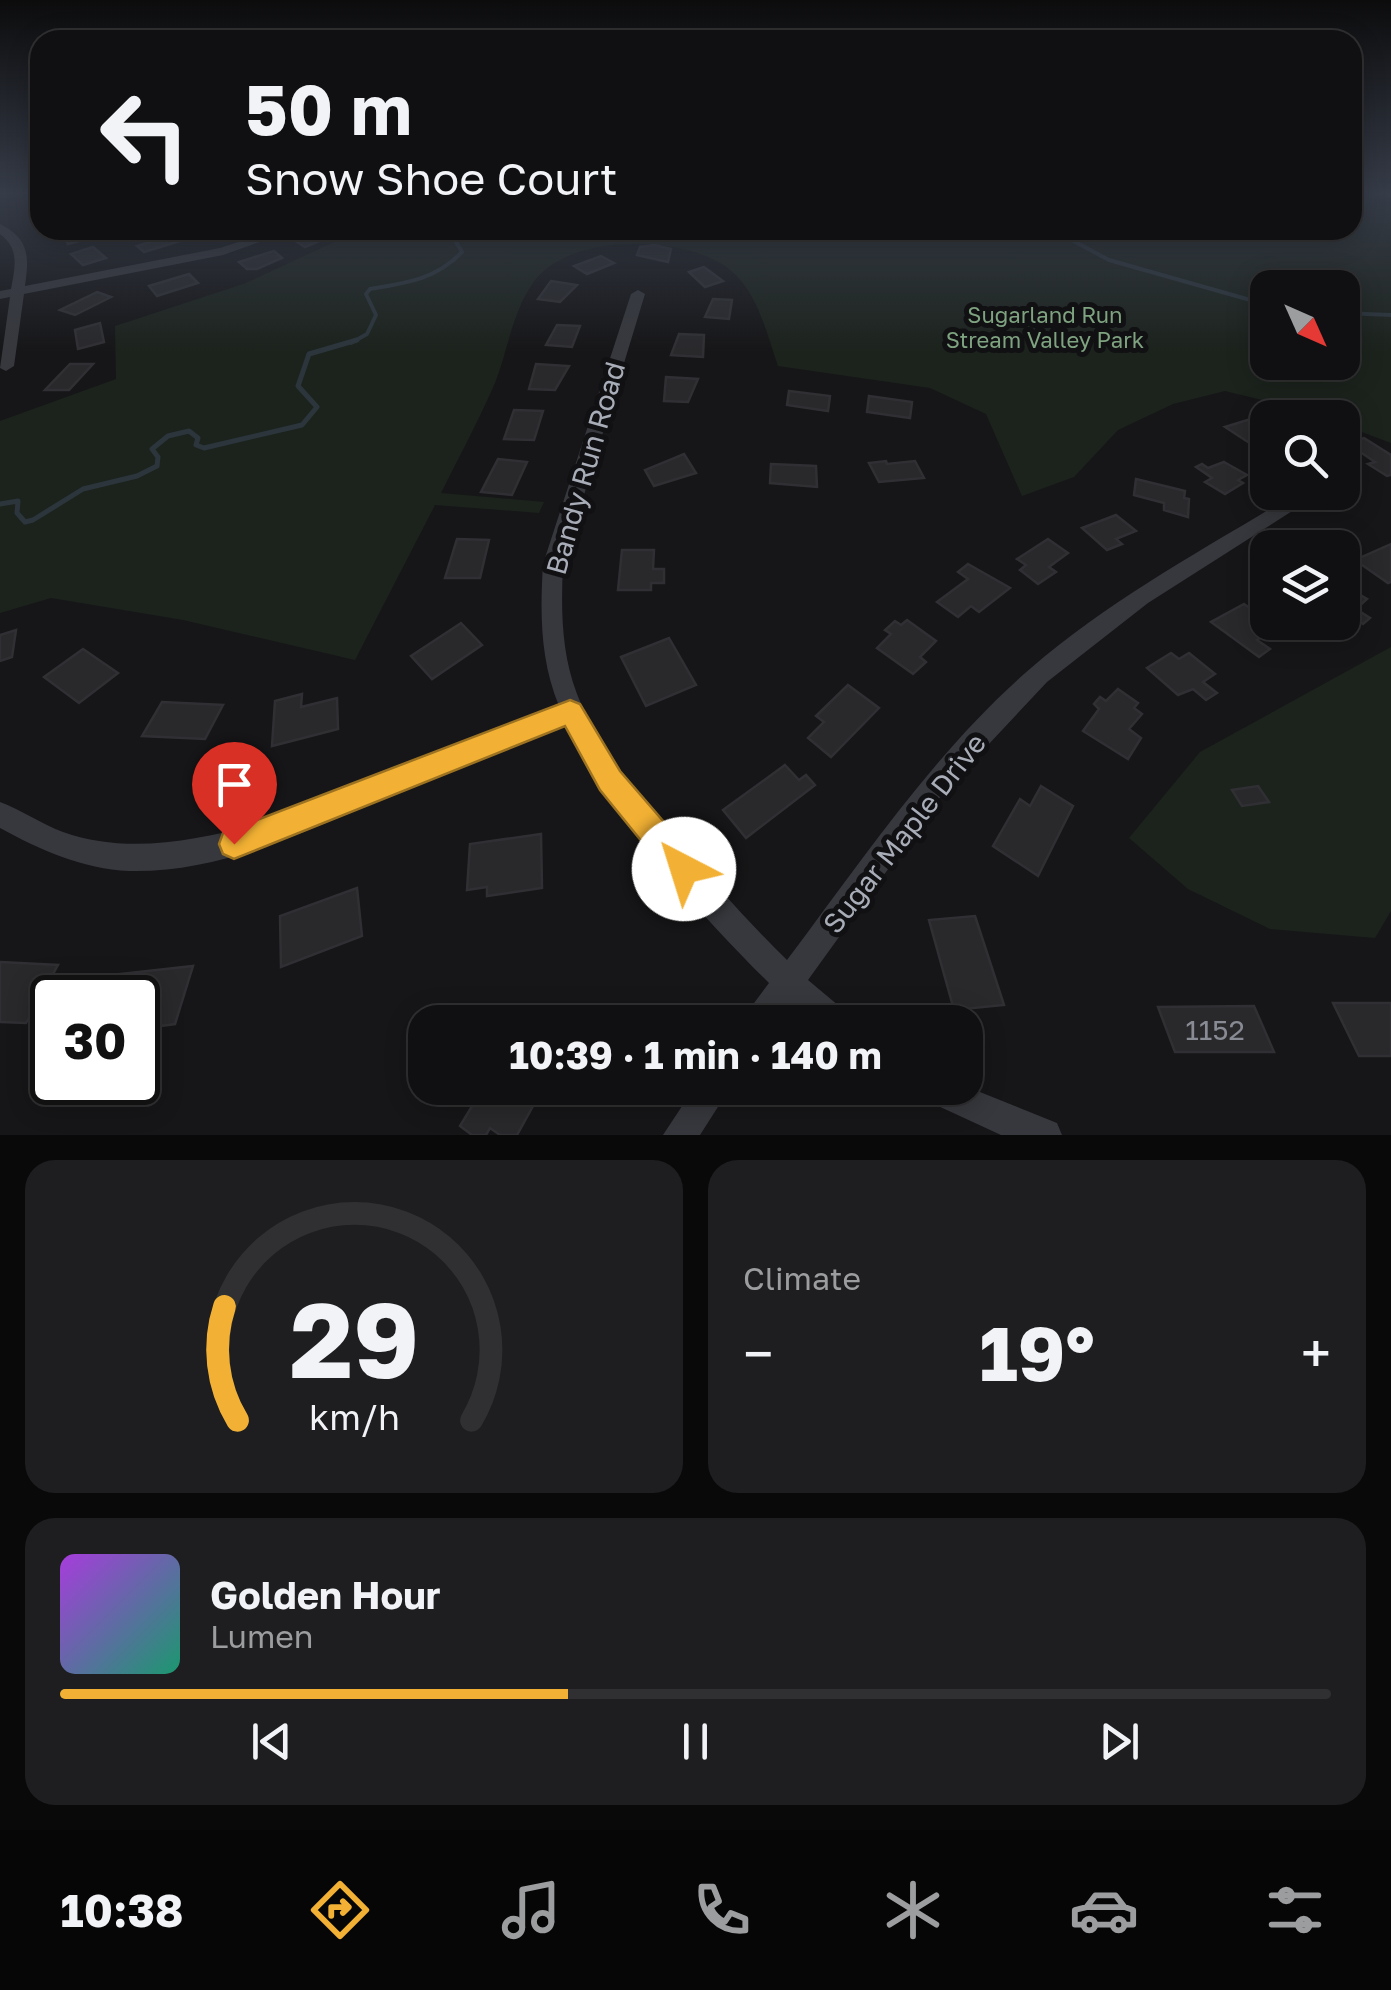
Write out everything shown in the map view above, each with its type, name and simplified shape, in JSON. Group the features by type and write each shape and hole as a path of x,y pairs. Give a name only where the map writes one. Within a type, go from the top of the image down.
{"street":[{"path":"6,366 22,257 17,246"},
{"path":"0,295 242,246"},
{"name":"Bandy Run Road","path":"638,294 554,564 549,599 550,638 570,712 610,781 733,928 813,1005"},
{"name":"Sugar Maple Drive","path":"774,1005 934,785 1039,675 1140,597 1284,510"},
{"path":"0,814 40,839 76,852 162,857 208,850 260,837 570,712"},
{"path":"680,1135 702,1105"},
{"path":"968,1105 1045,1135"}],"green space":[{"path":"326,246 607,246 571,255 549,267 533,283 515,319 495,383 441,493 544,502 539,513 435,505 355,660 183,620 51,598 0,613 0,421 116,379 115,326 246,283"},
{"name":"Sugarland Run Stream Valley Park","path":"660,246 1391,246 1391,443 1360,431 1360,400 1262,400 1225,391 1173,404 1118,430 1074,477 1022,496 986,414 930,388 778,366 753,298 736,275 705,256"},
{"path":"1391,647 1391,911 1375,938 1270,929 1188,889 1129,838 1200,752"}],"building":[{"path":"137,246 164,246 144,252"},
{"path":"93,247 106,258 83,265 71,254"},
{"path":"640,247 671,249 668,262 637,255"},
{"path":"274,251 282,258 257,269 247,269 239,262"},
{"path":"601,256 614,263 587,274 574,266"},
{"path":"704,267 723,281 705,287 689,272"},
{"path":"189,274 198,283 157,296 149,286"},
{"path":"551,281 577,285 560,302 538,299"},
{"path":"97,292 111,297 75,315 60,310"},
{"path":"713,299 732,300 729,319 705,317"},
{"path":"100,323 104,342 78,349 75,330"},
{"path":"557,325 580,326 572,347 546,345"},
{"path":"679,334 704,335 703,357 671,355"},
{"path":"70,364 93,364 69,390 45,390"},
{"path":"536,364 569,366 555,390 529,389"},
{"path":"666,377 698,379 688,402 664,401"},
{"path":"789,391 830,396 828,411 787,405"},
{"path":"869,396 912,402 910,418 867,412"},
{"path":"514,410 543,411 534,440 504,439"},
{"path":"1250,419 1250,443 1225,427"},
{"path":"1360,439 1391,455 1391,475 1368,464 1375,462 1360,452"},
{"path":"684,454 696,473 654,486 645,470"},
{"path":"498,459 527,462 512,495 481,492"},
{"path":"915,461 924,478 879,482 869,463"},
{"path":"1224,462 1247,475 1238,480 1243,483 1225,494 1205,482 1212,478 1196,467 1202,464 1208,468"},
{"path":"771,464 816,466 817,487 770,483"},
{"path":"1136,479 1185,491 1184,498 1189,499 1188,517 1164,510 1164,503 1134,495"},
{"path":"1116,515 1136,531 1116,539 1122,544 1107,550 1082,528"},
{"path":"457,539 489,540 480,578 445,578"},
{"path":"1048,539 1068,553 1049,567 1056,572 1038,584 1020,570 1026,565 1017,559"},
{"path":"1391,544 1391,582 1360,563 1360,558"},
{"path":"622,550 654,550 653,569 664,569 664,583 651,583 651,590 618,590"},
{"path":"968,564 1010,588 979,612 971,606 958,617 937,602 968,579 958,572"},
{"path":"1244,604 1250,608 1250,640 1270,649 1259,657 1211,622"},
{"path":"1360,612 1370,618 1360,622"},
{"path":"907,620 936,641 920,657 926,662 913,674 877,648 891,634 885,630 895,621 901,625"},
{"path":"461,623 482,645 432,679 411,656"},
{"path":"16,630 12,657 0,661 0,635"},
{"path":"669,638 696,685 646,706 621,657"},
{"path":"83,649 118,673 79,703 44,677"},
{"path":"1171,653 1179,659 1189,653 1215,674 1203,682 1217,693 1206,700 1193,689 1178,695 1147,668"},
{"path":"848,685 879,708 831,757 808,738 824,722 816,716"},
{"path":"1118,689 1138,703 1134,708 1142,714 1129,729 1141,738 1128,759 1083,731 1099,709 1094,704 1100,697 1106,701"},
{"path":"302,694 301,707 337,698 338,729 272,746 275,701"},
{"path":"162,702 223,705 205,739 142,736"},
{"path":"785,765 799,780 806,775 815,785 746,838 723,810"},
{"path":"1041,786 1073,806 1038,876 993,846 1020,799 1030,806"},
{"path":"1258,786 1269,802 1242,806 1232,790"},
{"path":"541,834 542,888 487,896 487,887 467,890 470,844"},
{"path":"357,888 362,936 281,967 280,916"},
{"path":"975,916 1004,1005 953,1005 929,920"},
{"path":"0,962 58,965 52,975 30,975 30,1016 26,1023 0,1022"},
{"path":"193,966 175,1024 160,1026 160,975 112,975"},
{"path":"1333,1003 1391,1003 1391,1056 1359,1056"},
{"path":"1254,1006 1274,1052 1175,1052 1158,1007"},
{"path":"473,1105 534,1105 517,1135 500,1135 490,1128 486,1135 472,1135 460,1126"}],"waterway":[{"path":"356,340 367,334 376,315 366,294 370,289 431,274 462,252 458,246"},
{"path":"1083,246 1109,260 1250,300"},
{"path":"1360,314 1391,315"},
{"path":"0,504 18,501 17,513 25,522 33,520 83,489 137,476 157,466 158,457 152,449 168,436 189,431 198,438 196,445 204,448 302,425 317,407 298,386 309,354 356,340"},
{"path":"351,343 356,340"}],"route":[{"path":"234,844 570,712 610,781 684,869"}]}
